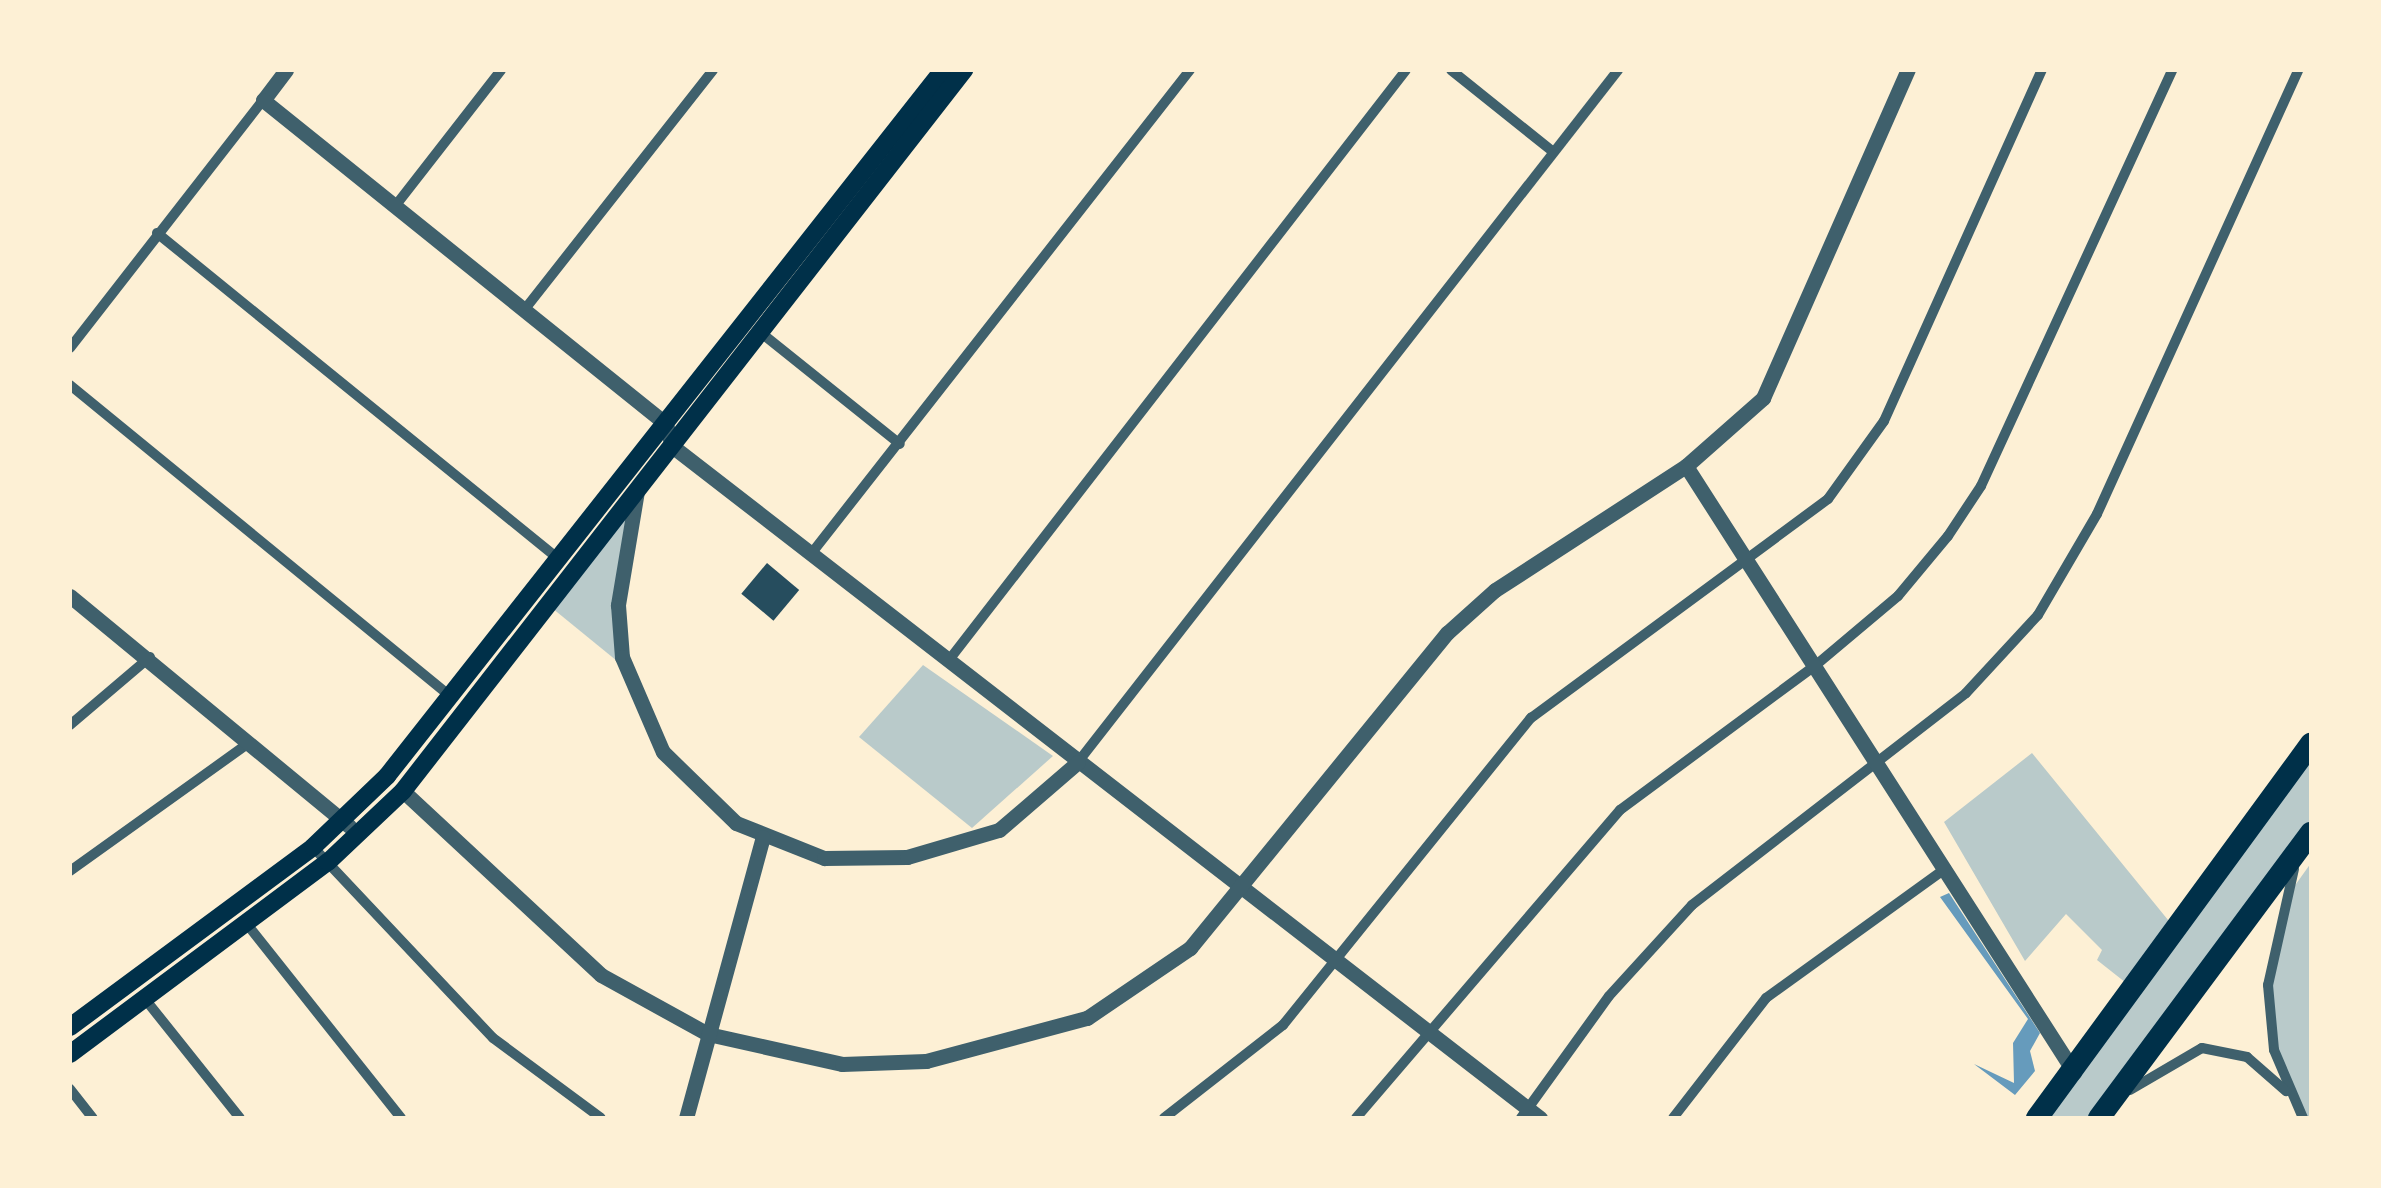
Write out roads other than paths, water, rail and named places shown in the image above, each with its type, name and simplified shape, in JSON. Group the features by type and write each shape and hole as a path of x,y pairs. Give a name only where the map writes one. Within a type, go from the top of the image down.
{"highway":[{"path":"2037,1118 2311,744"},
{"path":"2103,1113 2306,840"}],"main road":[{"path":"70,1028 343,821 452,698 943,70"},
{"path":"70,1054 328,862 402,791 577,573 964,70"}],"street":[{"path":"70,348 286,70"},
{"path":"396,205 501,70"},
{"path":"525,309 714,70"},
{"path":"810,554 1190,70"},
{"path":"948,660 1406,70"},
{"path":"1451,70 1552,151"},
{"path":"637,491 618,605 631,686 663,752 694,790 763,837 863,862 966,844 1028,812 1078,762 1618,70"},
{"path":"402,791 601,975 708,1034 842,1064 1018,1044 1088,1018 1152,980 1238,888 1446,633 1686,466 1763,398 1908,70"},
{"path":"1164,1118 1244,1064 1531,718 1752,563 1828,499 1884,421 2042,70"},
{"path":"1356,1118 1430,1038 1506,934 1620,810 1816,665 1898,596 1980,486 2172,70"},
{"path":"263,100 666,424 672,446 1330,964 1530,1115 1609,996 1692,905 1879,762 2008,650 2066,573 2298,70"},
{"path":"157,234 577,573"},
{"path":"760,332 900,444"},
{"path":"70,385 452,698"},
{"path":"1686,466 1752,563 2074,1072"},
{"path":"70,596 150,656 359,836"},
{"path":"70,725 150,656"},
{"path":"70,872 250,743"},
{"path":"686,1118 763,837"},
{"path":"2303,1118 2274,1050 2268,985 2306,840"},
{"path":"313,847 494,1038 601,1118"},
{"path":"1673,1118 1766,998 1946,868"},
{"path":"246,923 400,1118"},
{"path":"144,999 240,1118"},
{"path":"2103,1113 2202,1048 2247,1057 2290,1095"},
{"path":"70,1089 93,1118"}],"water":[{"path":"1949,893 2040,1033 2030,1051 2035,1071 2015,1095 1974,1064 2014,1083 2013,1043 2028,1019 1940,897"}]}
